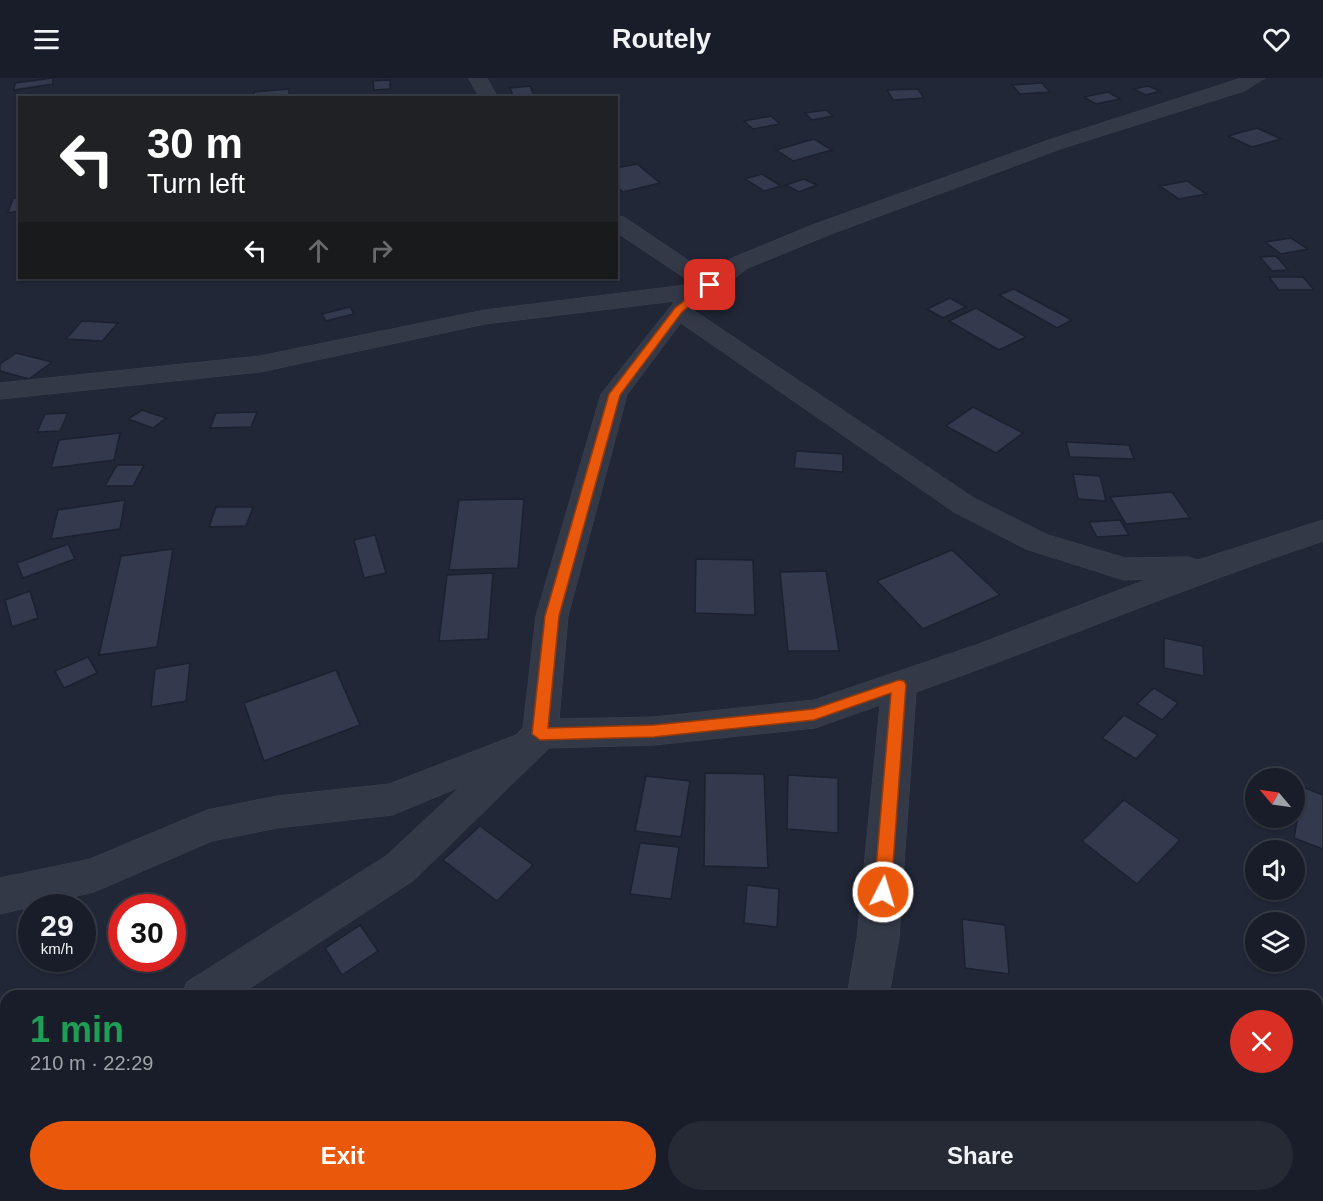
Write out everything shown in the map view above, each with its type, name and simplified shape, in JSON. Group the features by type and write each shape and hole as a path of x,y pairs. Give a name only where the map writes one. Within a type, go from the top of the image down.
{"street":[{"path":"478,78 488,96"},
{"path":"211,990 294,934 400,868 536,738 552,616 614,394 678,310 740,263 823,229 1056,144 1238,87 1256,78"},
{"path":"618,223 708,287"},
{"path":"0,391 260,364 485,317 708,287"},
{"path":"678,310 964,505 1037,542 1124,569 1208,568"},
{"path":"0,896 94,875 207,826 277,812 392,799 536,738 654,731 814,714 988,654 1208,568 1323,530"},
{"path":"869,990 878,938 899,685"}],"building":[{"path":"53,78 53,84 14,90 15,83"},
{"path":"390,80 390,89 374,90 373,81"},
{"path":"1042,83 1050,92 1020,94 1012,85"},
{"path":"530,86 534,96 513,96 510,88"},
{"path":"1148,86 1160,91 1146,95 1133,89"},
{"path":"289,89 289,96 254,96 254,92"},
{"path":"918,89 924,98 893,100 887,90"},
{"path":"1108,92 1120,99 1096,104 1084,97"},
{"path":"826,110 833,116 812,120 805,113"},
{"path":"771,116 780,124 753,129 744,121"},
{"path":"1257,128 1281,139 1252,147 1228,136"},
{"path":"814,139 832,150 793,161 776,150"},
{"path":"637,164 660,183 623,192 618,188 618,168"},
{"path":"762,174 781,186 764,191 745,179"},
{"path":"804,179 817,185 799,192 786,185"},
{"path":"1187,181 1206,194 1179,199 1160,186"},
{"path":"13,198 18,198 18,211 8,213"},
{"path":"1291,238 1308,249 1281,254 1265,242"},
{"path":"1276,256 1288,270 1272,271 1260,257"},
{"path":"1269,277 1303,277 1314,290 1279,290"},
{"path":"1014,289 1072,320 1057,328 999,295"},
{"path":"950,298 966,307 943,318 927,309"},
{"path":"350,307 354,314 326,321 322,314"},
{"path":"976,308 1026,337 999,350 949,321"},
{"path":"82,321 118,323 102,341 66,339"},
{"path":"16,353 52,362 29,379 0,371 0,364"},
{"path":"973,407 1023,433 996,453 946,426"},
{"path":"142,410 166,418 153,428 128,419"},
{"path":"257,412 251,427 210,428 216,413"},
{"path":"68,413 60,431 37,432 45,414"},
{"path":"120,433 114,460 51,468 59,440"},
{"path":"1066,442 1129,445 1134,459 1070,457"},
{"path":"796,451 843,454 843,472 794,468"},
{"path":"117,465 144,465 133,486 105,486"},
{"path":"1073,474 1100,476 1106,501 1078,499"},
{"path":"1172,492 1190,518 1126,524 1110,497"},
{"path":"524,499 518,568 449,570 459,500"},
{"path":"125,500 120,529 51,539 58,510"},
{"path":"216,507 253,507 246,526 209,527"},
{"path":"1120,520 1129,535 1097,537 1089,522"},
{"path":"375,535 386,573 364,578 354,540"},
{"path":"68,544 75,559 23,578 17,563"},
{"path":"173,549 157,647 99,655 121,556"},
{"path":"952,550 1000,595 923,629 877,581"},
{"path":"696,559 753,560 755,615 695,613"},
{"path":"826,571 839,651 788,651 780,572"},
{"path":"493,573 488,639 439,641 447,575"},
{"path":"30,591 38,618 12,627 5,600"},
{"path":"1164,638 1203,646 1204,676 1164,668"},
{"path":"88,657 97,673 64,688 55,671"},
{"path":"190,663 186,701 151,707 155,669"},
{"path":"336,670 360,725 264,761 244,703"},
{"path":"1154,688 1178,703 1162,720 1137,704"},
{"path":"1124,715 1158,735 1136,759 1102,738"},
{"path":"705,773 764,774 768,868 704,866"},
{"path":"788,775 838,778 838,833 787,829"},
{"path":"646,776 690,781 681,837 635,831"},
{"path":"1305,788 1323,795 1323,849 1305,842 1305,840 1294,838 1296,828 1305,828"},
{"path":"1124,800 1180,840 1137,884 1082,841"},
{"path":"480,826 533,865 497,901 443,860"},
{"path":"640,843 679,847 671,899 630,894"},
{"path":"747,885 779,889 777,927 744,923"},
{"path":"962,919 1005,925 1009,974 965,968"},
{"path":"360,925 378,951 342,975 325,948"}],"route":[{"path":"710,285 678,310 649,345 614,394 552,616 540,734 654,731 814,714 899,685 883,892"}]}
